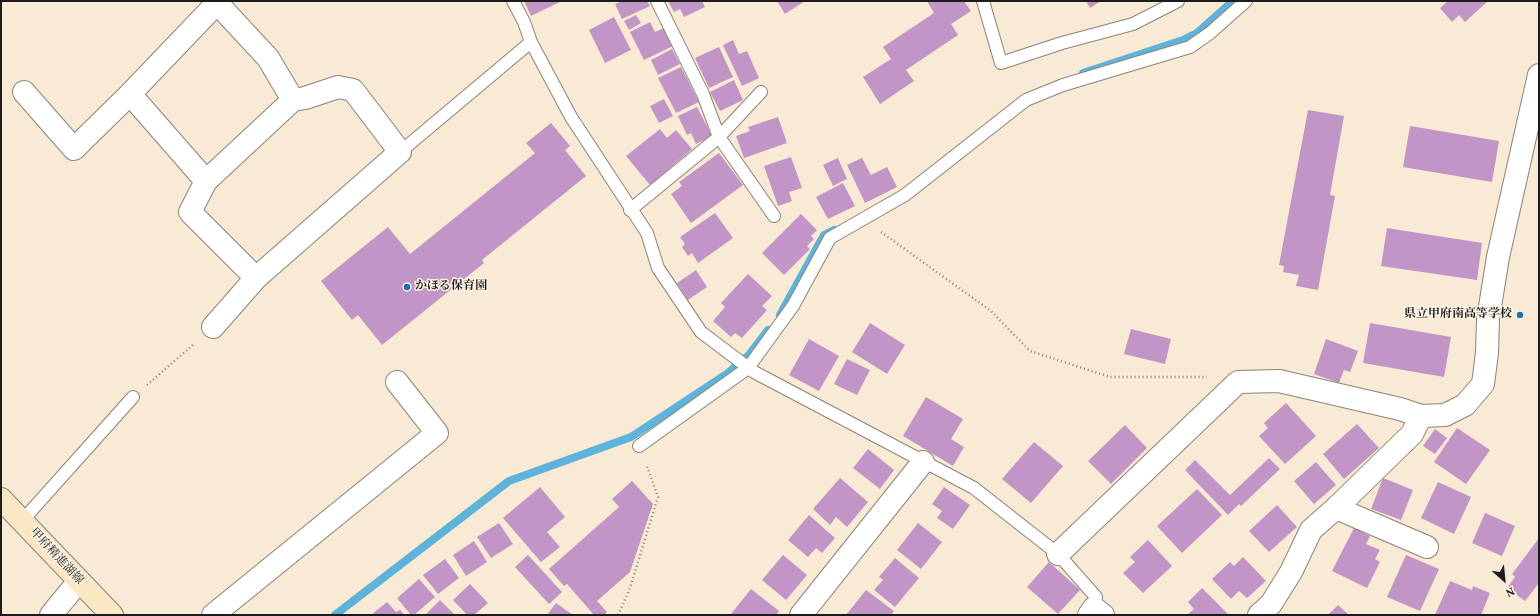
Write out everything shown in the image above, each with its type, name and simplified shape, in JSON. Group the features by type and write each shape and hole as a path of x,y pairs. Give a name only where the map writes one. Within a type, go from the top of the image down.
{"main road":[{"name":"甲府精進湖線","path":"1,499 112,615"}],"street":[{"path":"24,92 74,149 130,94 218,2 268,58 293,100"},
{"path":"1058,554 1238,382 1279,381 1421,416 1445,415 1465,405 1482,384 1487,353 1488,319 1498,257 1539,75"},
{"path":"213,327 256,278 400,152 353,90 338,87 305,98 293,100 206,182 190,212 256,278"},
{"path":"130,94 206,182"},
{"path":"213,615 437,433 397,382"},
{"path":"1259,615 1271,604 1291,572 1310,530 1336,508 1412,434 1421,416"},
{"path":"801,615 923,462"},
{"path":"1336,508 1428,547"},
{"path":"51,615 79,581"}],"lane":[{"path":"513,1 524,22 531,42 572,117 646,234 658,268 701,332 748,368 974,488 1058,554 1096,597 1096,613"},
{"path":"657,1 703,94 719,137 774,216"},
{"path":"983,1 1001,63 1062,43 1133,24 1178,1"},
{"path":"639,446 748,368 793,306 830,238 905,194 1026,100 1063,84 1190,47 1210,33 1246,1"},
{"path":"400,152 531,42"},
{"path":"630,210 719,137 761,92"},
{"path":"22,521 133,397"}],"path":[{"path":"863,219 991,311 1030,351 1110,377 1226,376 1238,382"},
{"path":"133,397 213,327"},
{"path":"618,615 628,591 658,497 639,446"}],"building":[{"path":"524,1 562,1 531,16"},
{"path":"622,1 647,1 650,6 622,19 615,4"},
{"path":"668,1 702,1 705,7 684,17 680,9 674,12"},
{"path":"777,1 805,1 785,14"},
{"path":"927,1 964,1 971,11 951,24 958,35 906,70 914,81 880,104 863,77 891,59 883,47 934,13"},
{"path":"1086,1 1101,1 1090,8"},
{"path":"1448,1 1488,1 1465,22 1459,15 1452,22 1440,8"},
{"path":"636,15 641,23 629,30 624,21"},
{"path":"614,17 631,50 605,63 589,30"},
{"path":"650,22 655,32 664,28 673,46 644,60 630,32"},
{"path":"733,40 739,54 747,51 759,78 742,86 723,45"},
{"path":"719,47 733,77 709,88 695,58"},
{"path":"672,49 680,64 658,75 651,60"},
{"path":"681,67 699,102 676,113 658,78"},
{"path":"734,80 743,100 720,111 710,92"},
{"path":"664,99 673,116 659,123 650,106"},
{"path":"697,107 712,136 696,144 691,133 687,135 678,116"},
{"path":"1308,110 1344,116 1330,195 1335,196 1318,290 1296,286 1299,275 1283,272 1284,266 1279,265"},
{"path":"778,117 787,143 744,158 736,136 750,131 748,127"},
{"path":"551,123 570,146 565,150 586,176 482,260 484,263 382,345 358,315 352,320 321,281 388,227 410,254 535,153 526,143"},
{"path":"1410,126 1499,141 1492,182 1403,167"},
{"path":"660,129 667,138 676,130 692,149 650,185 626,156"},
{"path":"719,153 743,185 691,223 671,194 682,186 679,182"},
{"path":"791,157 802,188 789,192 792,201 778,206 764,166"},
{"path":"838,158 847,179 833,186 823,165"},
{"path":"862,158 871,175 887,167 897,187 865,203 847,165"},
{"path":"843,183 855,206 828,219 816,197"},
{"path":"715,213 733,238 698,263 692,253 688,256 682,247 685,244 680,237"},
{"path":"801,214 817,230 811,236 814,239 807,246 810,249 784,275 762,253"},
{"path":"1387,228 1482,243 1477,280 1381,266"},
{"path":"696,270 707,287 688,300 677,283"},
{"path":"748,274 772,296 762,306 767,310 742,338 735,333 731,337 713,321 725,307 721,303"},
{"path":"870,323 905,345 887,374 852,352"},
{"path":"1370,323 1451,337 1444,377 1363,363"},
{"path":"1131,329 1171,339 1165,364 1124,354"},
{"path":"809,339 839,356 819,391 789,375"},
{"path":"1326,339 1358,351 1350,372 1344,370 1339,383 1314,374"},
{"path":"847,359 870,370 857,395 834,384"},
{"path":"926,397 963,419 951,439 964,447 953,466 903,436"},
{"path":"1286,403 1316,436 1285,464 1259,436 1268,428 1264,423"},
{"path":"1357,424 1379,448 1344,479 1323,454"},
{"path":"1125,425 1147,448 1111,484 1088,461"},
{"path":"1457,428 1490,450 1466,484 1434,462"},
{"path":"1435,429 1447,438 1435,454 1423,446"},
{"path":"1034,442 1063,466 1031,503 1002,479"},
{"path":"868,449 894,470 880,489 853,468"},
{"path":"1269,458 1280,469 1241,506 1239,504 1228,515 1185,470 1195,460 1230,495"},
{"path":"1316,462 1336,485 1314,504 1294,481"},
{"path":"840,478 868,502 847,527 836,517 830,525 813,509"},
{"path":"1383,478 1413,490 1401,520 1371,509"},
{"path":"632,481 653,504 630,572 597,601 607,612 604,615 594,615 567,584 564,586 549,569 619,507 612,499"},
{"path":"1438,482 1471,497 1454,534 1421,518"},
{"path":"540,487 565,517 547,532 560,547 541,562 503,518"},
{"path":"944,487 970,505 953,529 937,518 942,511 932,504"},
{"path":"1197,489 1222,515 1182,553 1157,526"},
{"path":"1277,505 1297,527 1269,552 1249,531"},
{"path":"1485,513 1515,526 1502,556 1472,543"},
{"path":"809,515 835,538 822,553 816,548 808,557 788,540"},
{"path":"499,523 513,544 491,558 477,537"},
{"path":"918,523 942,542 921,569 897,550"},
{"path":"1354,528 1370,536 1366,544 1380,550 1375,559 1380,562 1367,588 1332,571"},
{"path":"1539,538 1539,583 1525,601 1507,588 1515,577 1512,574"},
{"path":"1148,540 1172,566 1143,593 1123,573 1135,562 1130,557"},
{"path":"474,541 487,562 466,576 453,555"},
{"path":"528,555 562,592 549,604 515,567"},
{"path":"783,555 807,575 786,600 762,580"},
{"path":"1406,555 1439,569 1420,611 1387,597"},
{"path":"1243,557 1266,581 1247,598 1239,591 1231,599 1212,579 1230,562 1234,566"},
{"path":"895,558 919,578 895,607 874,590 883,580 879,577"},
{"path":"445,559 459,578 438,594 423,575"},
{"path":"1049,562 1080,590 1058,614 1027,587"},
{"path":"419,579 435,597 414,615 411,615 397,598"},
{"path":"1450,581 1472,590 1473,586 1490,593 1481,615 1435,615"},
{"path":"470,584 488,603 474,615 467,615 453,600"},
{"path":"1202,588 1229,615 1187,615 1194,609 1188,602"},
{"path":"751,589 779,611 776,615 731,614"},
{"path":"866,590 894,611 891,615 846,615"},
{"path":"440,600 455,615 425,615"},
{"path":"387,602 396,612 400,610 405,615 371,615"},
{"path":"556,603 573,615 547,615"},
{"path":"1338,605 1349,615 1328,615"}],"waterway":[{"path":"1083,73 1183,40 1197,33 1233,1"},
{"path":"780,315 824,235 834,230"},
{"path":"335,615 509,481 631,437 728,373 749,355 768,330"}],"place":[{"name":"かほる保育園","path":"407,287"},
{"name":"県立甲府南高等学校","path":"1520,315"}]}
